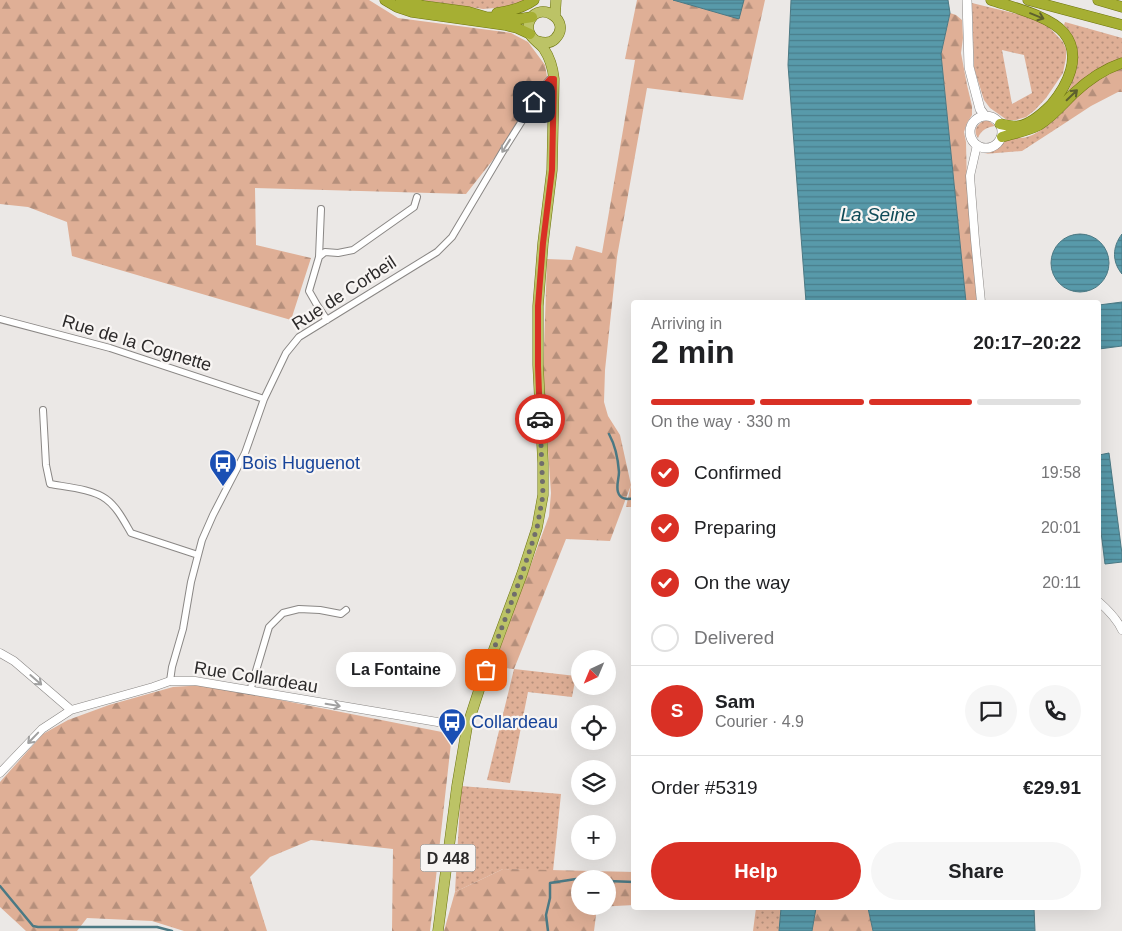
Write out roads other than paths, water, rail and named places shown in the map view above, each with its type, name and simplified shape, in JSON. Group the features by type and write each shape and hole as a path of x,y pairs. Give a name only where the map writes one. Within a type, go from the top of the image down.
{"highway":[{"path":"385,0 397,7 412,12 517,28 533,38"},
{"path":"401,0 424,6 486,16 519,19 536,14"},
{"path":"469,12 498,13 510,11 534,0"},
{"path":"991,0 1040,16 1053,23 1068,38 1073,60 1068,81 1063,90 1041,114 1020,126 1000,124"},
{"path":"1028,0 1122,26"},
{"path":"1098,0 1122,7"},
{"path":"1002,137 1038,126 1085,83 1122,63"}],"main road":[{"path":"536,14 551,13 560,24 559,33 552,41 542,43 533,38 528,26 536,14 547,0"},
{"path":"555,16 556,0"},
{"path":"967,0 970,67 980,109 985,116"},
{"name":"D 448","path":"552,66 559,33"},
{"name":"D 448","path":"438,931 457,786 467,727 522,574 537,528 543,495 538,366 538,306 552,170 554,79 552,66 544,49 533,38"},
{"path":"991,117 1000,124 1002,137 994,146 982,147 973,141 971,128 979,118 991,117"}],"street":[{"name":"Rue de Corbeil","path":"170,681 202,540 245,453 264,399 286,353 299,338 437,252 452,237 544,86 550,79 554,79"},
{"path":"977,145 970,176 982,300"},
{"path":"319,257 325,252 338,253 353,250 414,207 417,197"},
{"path":"321,210 319,257 314,268 309,291 327,320"},
{"name":"Rue de la Cognette","path":"0,319 110,348 264,399"},
{"path":"43,410 46,465 50,484 91,492 105,498 114,506 131,533 198,555"},
{"path":"1101,604 1121,626 1122,630"},
{"path":"250,691 269,627 283,613 299,609 341,614 346,610"},
{"path":"0,653 14,660 71,710"},
{"name":"Rue Collardeau","path":"0,773 42,729 71,710 170,681 194,681 467,727"}],"water":[{"path":"673,0 744,0 739,19"},
{"name":"La Seine","path":"791,0 948,0 950,13 941,54 966,300 806,300 788,65"},
{"path":"1074,234 1086,234 1101,242 1109,257 1109,269 1101,284 1086,292 1074,292 1059,284 1051,269 1051,257 1059,242"},
{"path":"1122,234 1122,274 1116,265 1115,249"},
{"path":"1122,302 1122,346 1101,349 1101,305"},
{"path":"1109,453 1122,554 1122,562 1105,564 1101,532 1101,455"},
{"path":"781,910 816,910 812,931 779,931"},
{"path":"868,910 1034,910 1035,931 873,931"}],"waterway":[{"path":"609,434 615,447 618,462 618,492 620,496 631,499"},
{"path":"548,931 546,915 550,898 550,883 571,880"},
{"path":"616,881 631,882"},
{"path":"0,886 33,926 157,927 172,931"}],"place":[{"name":"Bois Huguenot","path":"223,487"},
{"name":"La Fontaine","path":"486,670"},
{"name":"Collardeau","path":"452,746"}]}
